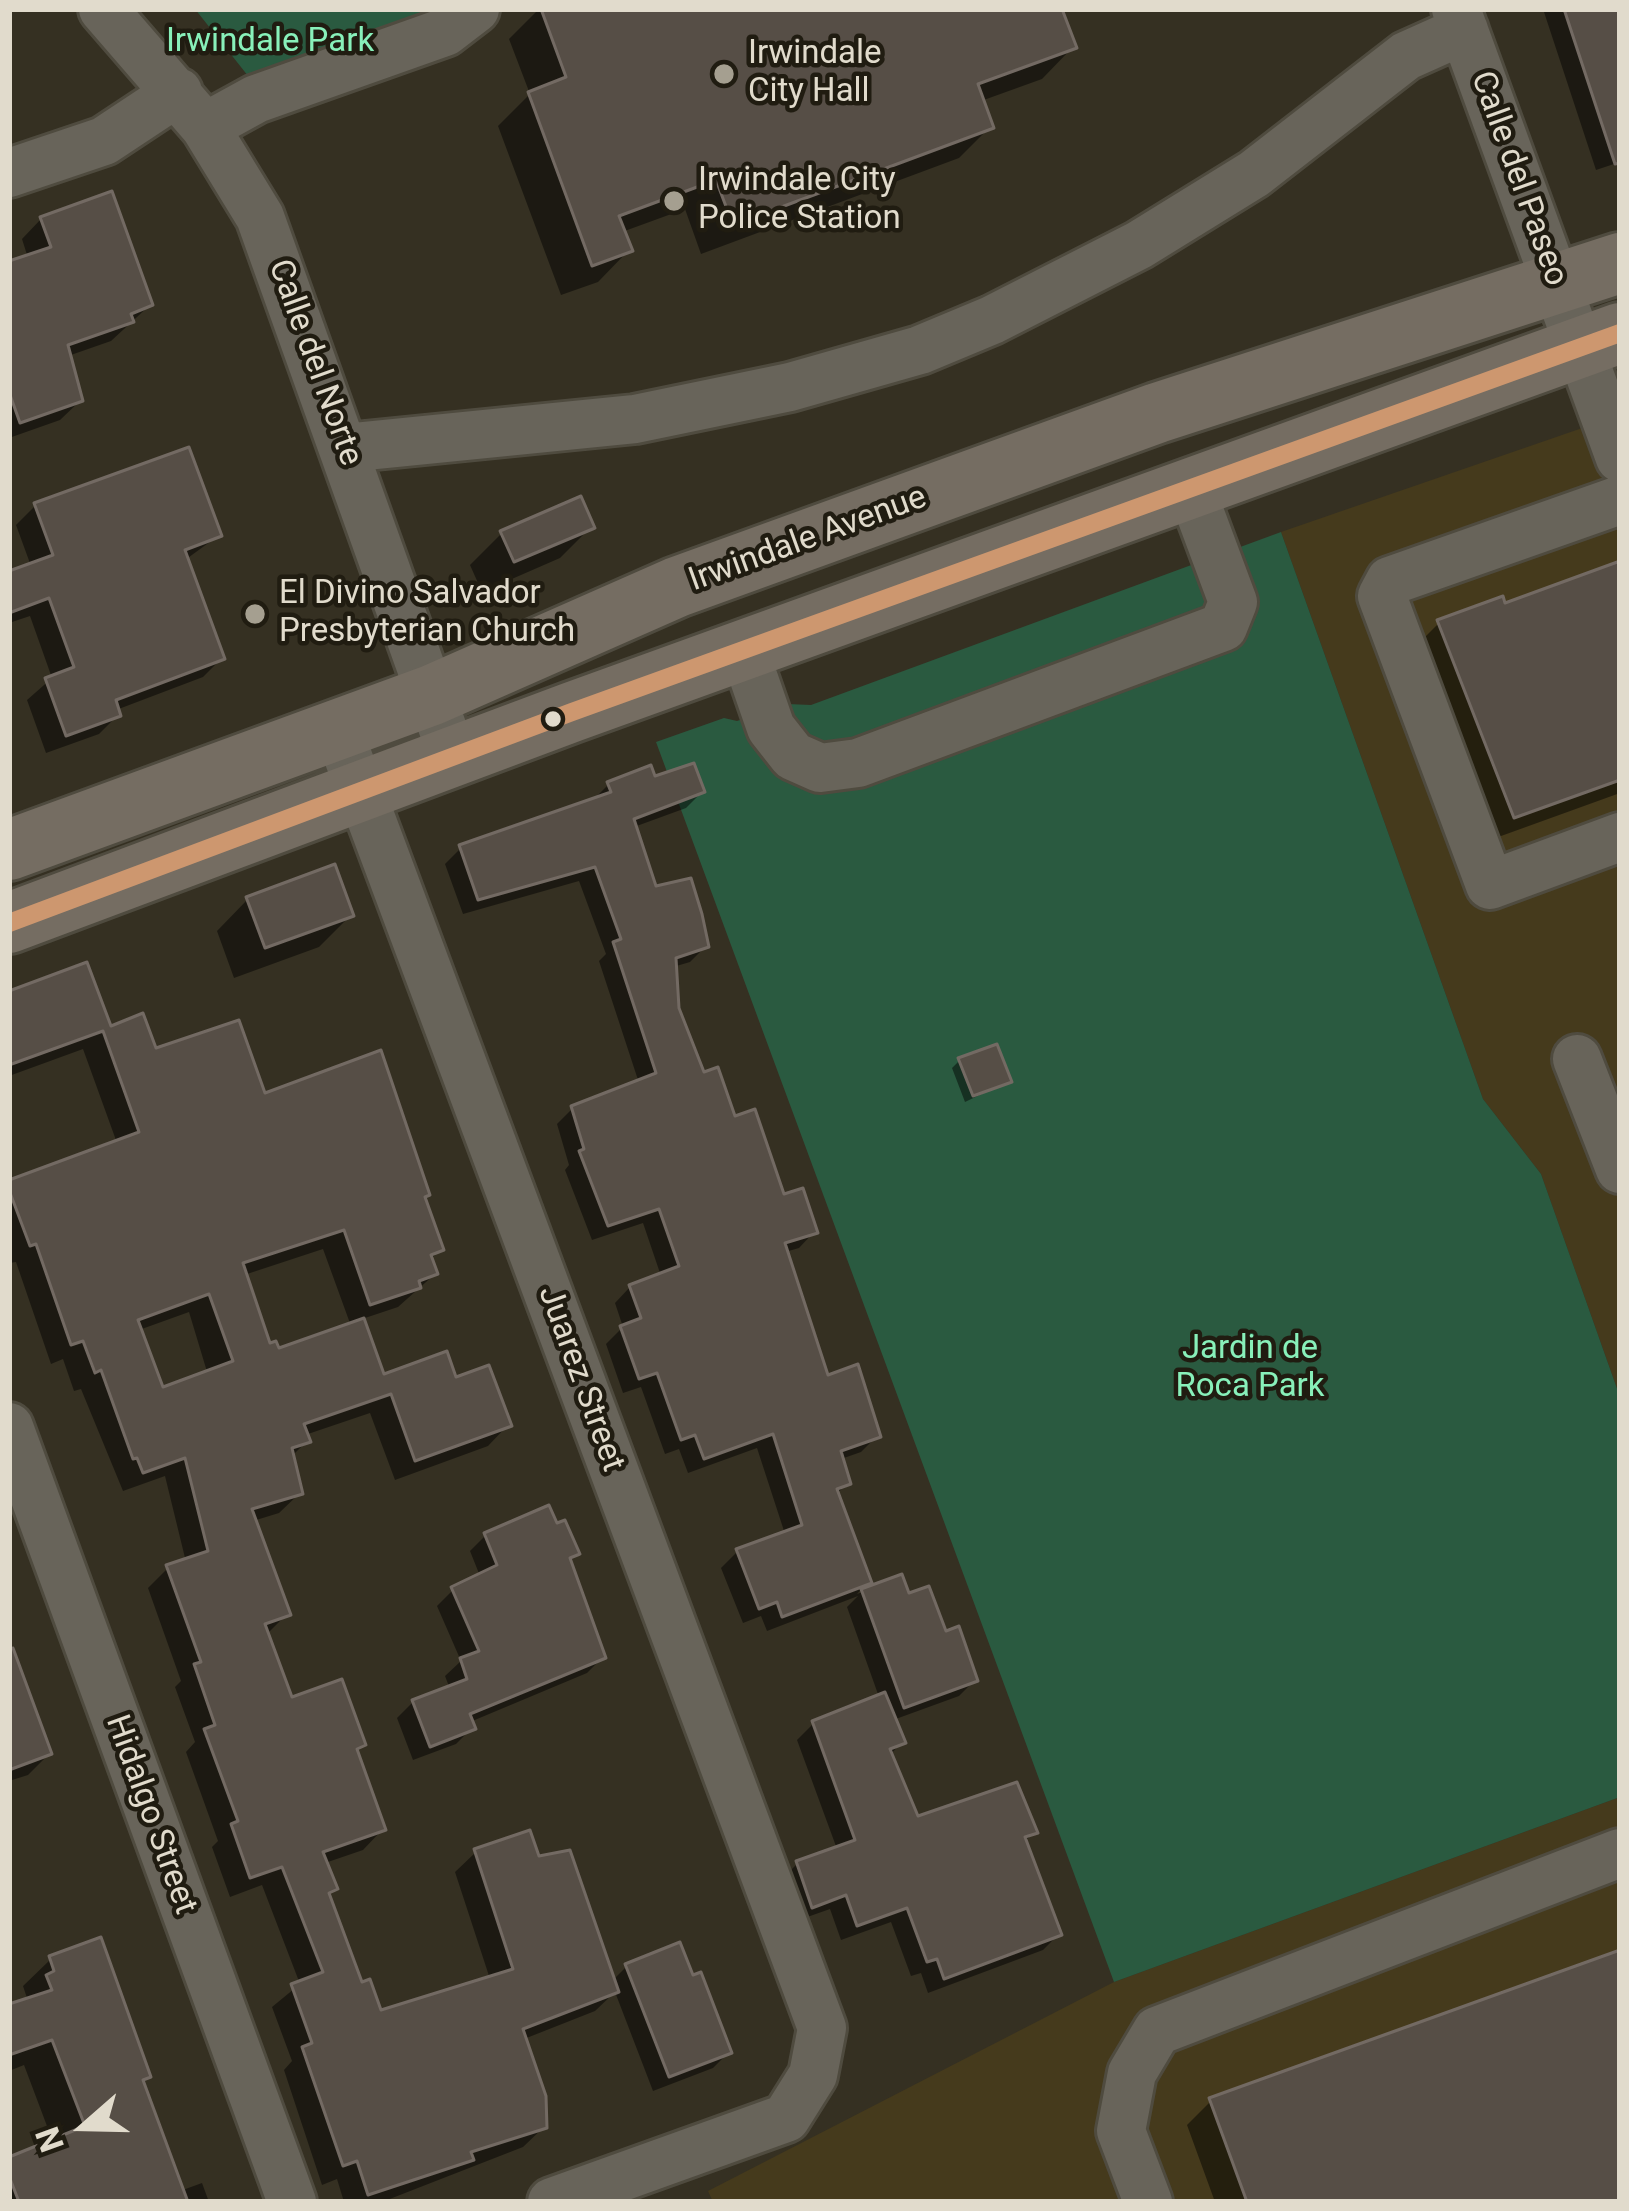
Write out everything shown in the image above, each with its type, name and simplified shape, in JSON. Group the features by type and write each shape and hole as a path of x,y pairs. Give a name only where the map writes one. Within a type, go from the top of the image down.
{"main road":[{"name":"Irwindale Avenue","path":"9,850 432,694 699,579 1157,413 1620,263"},
{"path":"9,923 744,650 1599,341"}],"street":[{"name":"Calle del Norte","path":"104,9 191,109 260,217 453,757"},
{"path":"9,173 191,109 256,99 445,32 476,9"},
{"path":"345,448 635,418 790,388 920,350 992,320 1138,244 1254,174 1460,20"},
{"name":"Calle del Paseo","path":"1460,20 1556,286 1599,341 1620,458"},
{"path":"744,650 772,728 793,756 820,768 858,763 1223,627 1233,602 1191,489"},
{"path":"1620,500 1390,581 1382,596 1490,885 1620,837"},
{"name":"Juarez Street","path":"338,730 822,2028 813,2075 786,2118 552,2202"},
{"path":"1577,1059 1620,1169"},
{"name":"Hidalgo Street","path":"9,1427 292,2202"},
{"path":"1148,2202 1121,2131 1132,2073 1157,2031 1620,1852"}],"shaded area":[{"path":"1620,415 1620,1397 1541,1174 1483,1099 1281,532"},
{"path":"1620,1797 1620,2202 713,2202 708,2191 1114,1982"}],"green space":[{"name":"Irwindale Park","path":"195,9 447,9 256,86"},
{"name":"Jardin de Roca Park","path":"1281,532 1483,1099 1541,1174 1620,1397 1620,1797 1114,1982 656,742 724,718 737,721 787,704 811,705"}],"building":[{"path":"541,9 1062,9 1077,48 978,84 994,128 733,225 716,180 619,216 633,251 592,266 528,92 566,77"},
{"path":"1564,9 1620,9 1620,163 1615,164"},
{"path":"112,191 153,305 131,314 134,322 68,345 83,401 20,423 9,392 9,261 51,247 40,217"},
{"path":"189,447 222,536 185,550 225,659 116,700 121,716 66,736 45,678 74,667 49,598 9,613 9,571 53,555 34,503"},
{"path":"581,496 595,528 514,562 500,531"},
{"path":"1620,561 1620,780 1514,818 1437,620 1503,596 1505,603"},
{"path":"694,763 705,792 634,819 656,886 691,878 702,914 709,947 676,958 679,1008 704,1072 718,1067 735,1116 755,1109 784,1194 803,1188 818,1233 785,1243 828,1375 858,1364 881,1437 841,1451 851,1484 837,1489 872,1583 782,1617 777,1602 759,1609 736,1549 802,1525 773,1434 704,1459 695,1435 681,1440 657,1373 639,1379 620,1326 641,1318 629,1285 679,1266 659,1209 608,1226 579,1151 584,1149 571,1106 656,1073 613,942 621,939 595,867 478,900 459,845 611,792 607,782 651,765 655,776"},
{"path":"335,864 354,916 265,948 246,897"},
{"path":"87,962 111,1026 143,1013 156,1048 239,1020 265,1093 381,1050 444,1250 431,1255 438,1274 419,1281 421,1288 370,1305 344,1230 243,1263 270,1343 276,1341 279,1348 364,1318 384,1374 447,1351 456,1377 489,1365 512,1426 415,1461 391,1394 304,1424 311,1442 292,1448 303,1494 252,1509 291,1615 265,1624 292,1697 342,1679 366,1745 357,1749 386,1830 323,1852 338,1889 329,1893 362,1982 370,1979 381,2010 513,1969 474,1849 530,1830 539,1856 570,1850 619,1992 523,2029 546,2096 547,2128 471,2152 474,2160 368,2195 357,2161 343,2166 302,2047 312,2043 291,1984 323,1972 282,1867 250,1878 231,1824 238,1821 204,1729 215,1725 194,1664 201,1662 166,1565 208,1551 185,1458 143,1473 137,1458 133,1459 101,1370 95,1373 83,1341 71,1345 36,1244 30,1246 9,1190 9,1180 139,1132 103,1031 9,1065 9,991","holes":["209,1294 233,1361 163,1387 138,1320"]},
{"path":"997,1044 1012,1082 973,1096 958,1058"},
{"path":"549,1505 557,1523 565,1520 580,1554 570,1558 606,1658 470,1714 476,1729 430,1747 412,1700 467,1679 460,1658 479,1651 451,1587 497,1565 484,1533"},
{"path":"902,1574 909,1593 929,1586 946,1631 959,1626 978,1681 904,1708 861,1589"},
{"path":"13,1648 52,1754 9,1770 9,1649"},
{"path":"885,1692 906,1743 890,1749 918,1816 1017,1782 1038,1833 1025,1837 1062,1935 944,1979 937,1959 927,1962 907,1908 857,1926 846,1895 812,1908 796,1861 855,1840 812,1721"},
{"path":"101,1937 151,2077 143,2080 188,2202 19,2202 9,2176 9,2157 85,2126 52,2040 9,2055 9,2004 52,1990 46,1975 54,1971 49,1956"},
{"path":"680,1942 693,1975 701,1972 732,2053 669,2077 625,1964"},
{"path":"1620,1950 1620,2202 1247,2202 1209,2098"}],"transit line":[{"path":"9,923 572,712 1620,333"}],"place":[{"name":"Irwindale City Hall","path":"724,74"},
{"name":"Irwindale City Police Station","path":"674,201"},
{"name":"El Divino Salvador Presbyterian Church","path":"255,614"}]}
